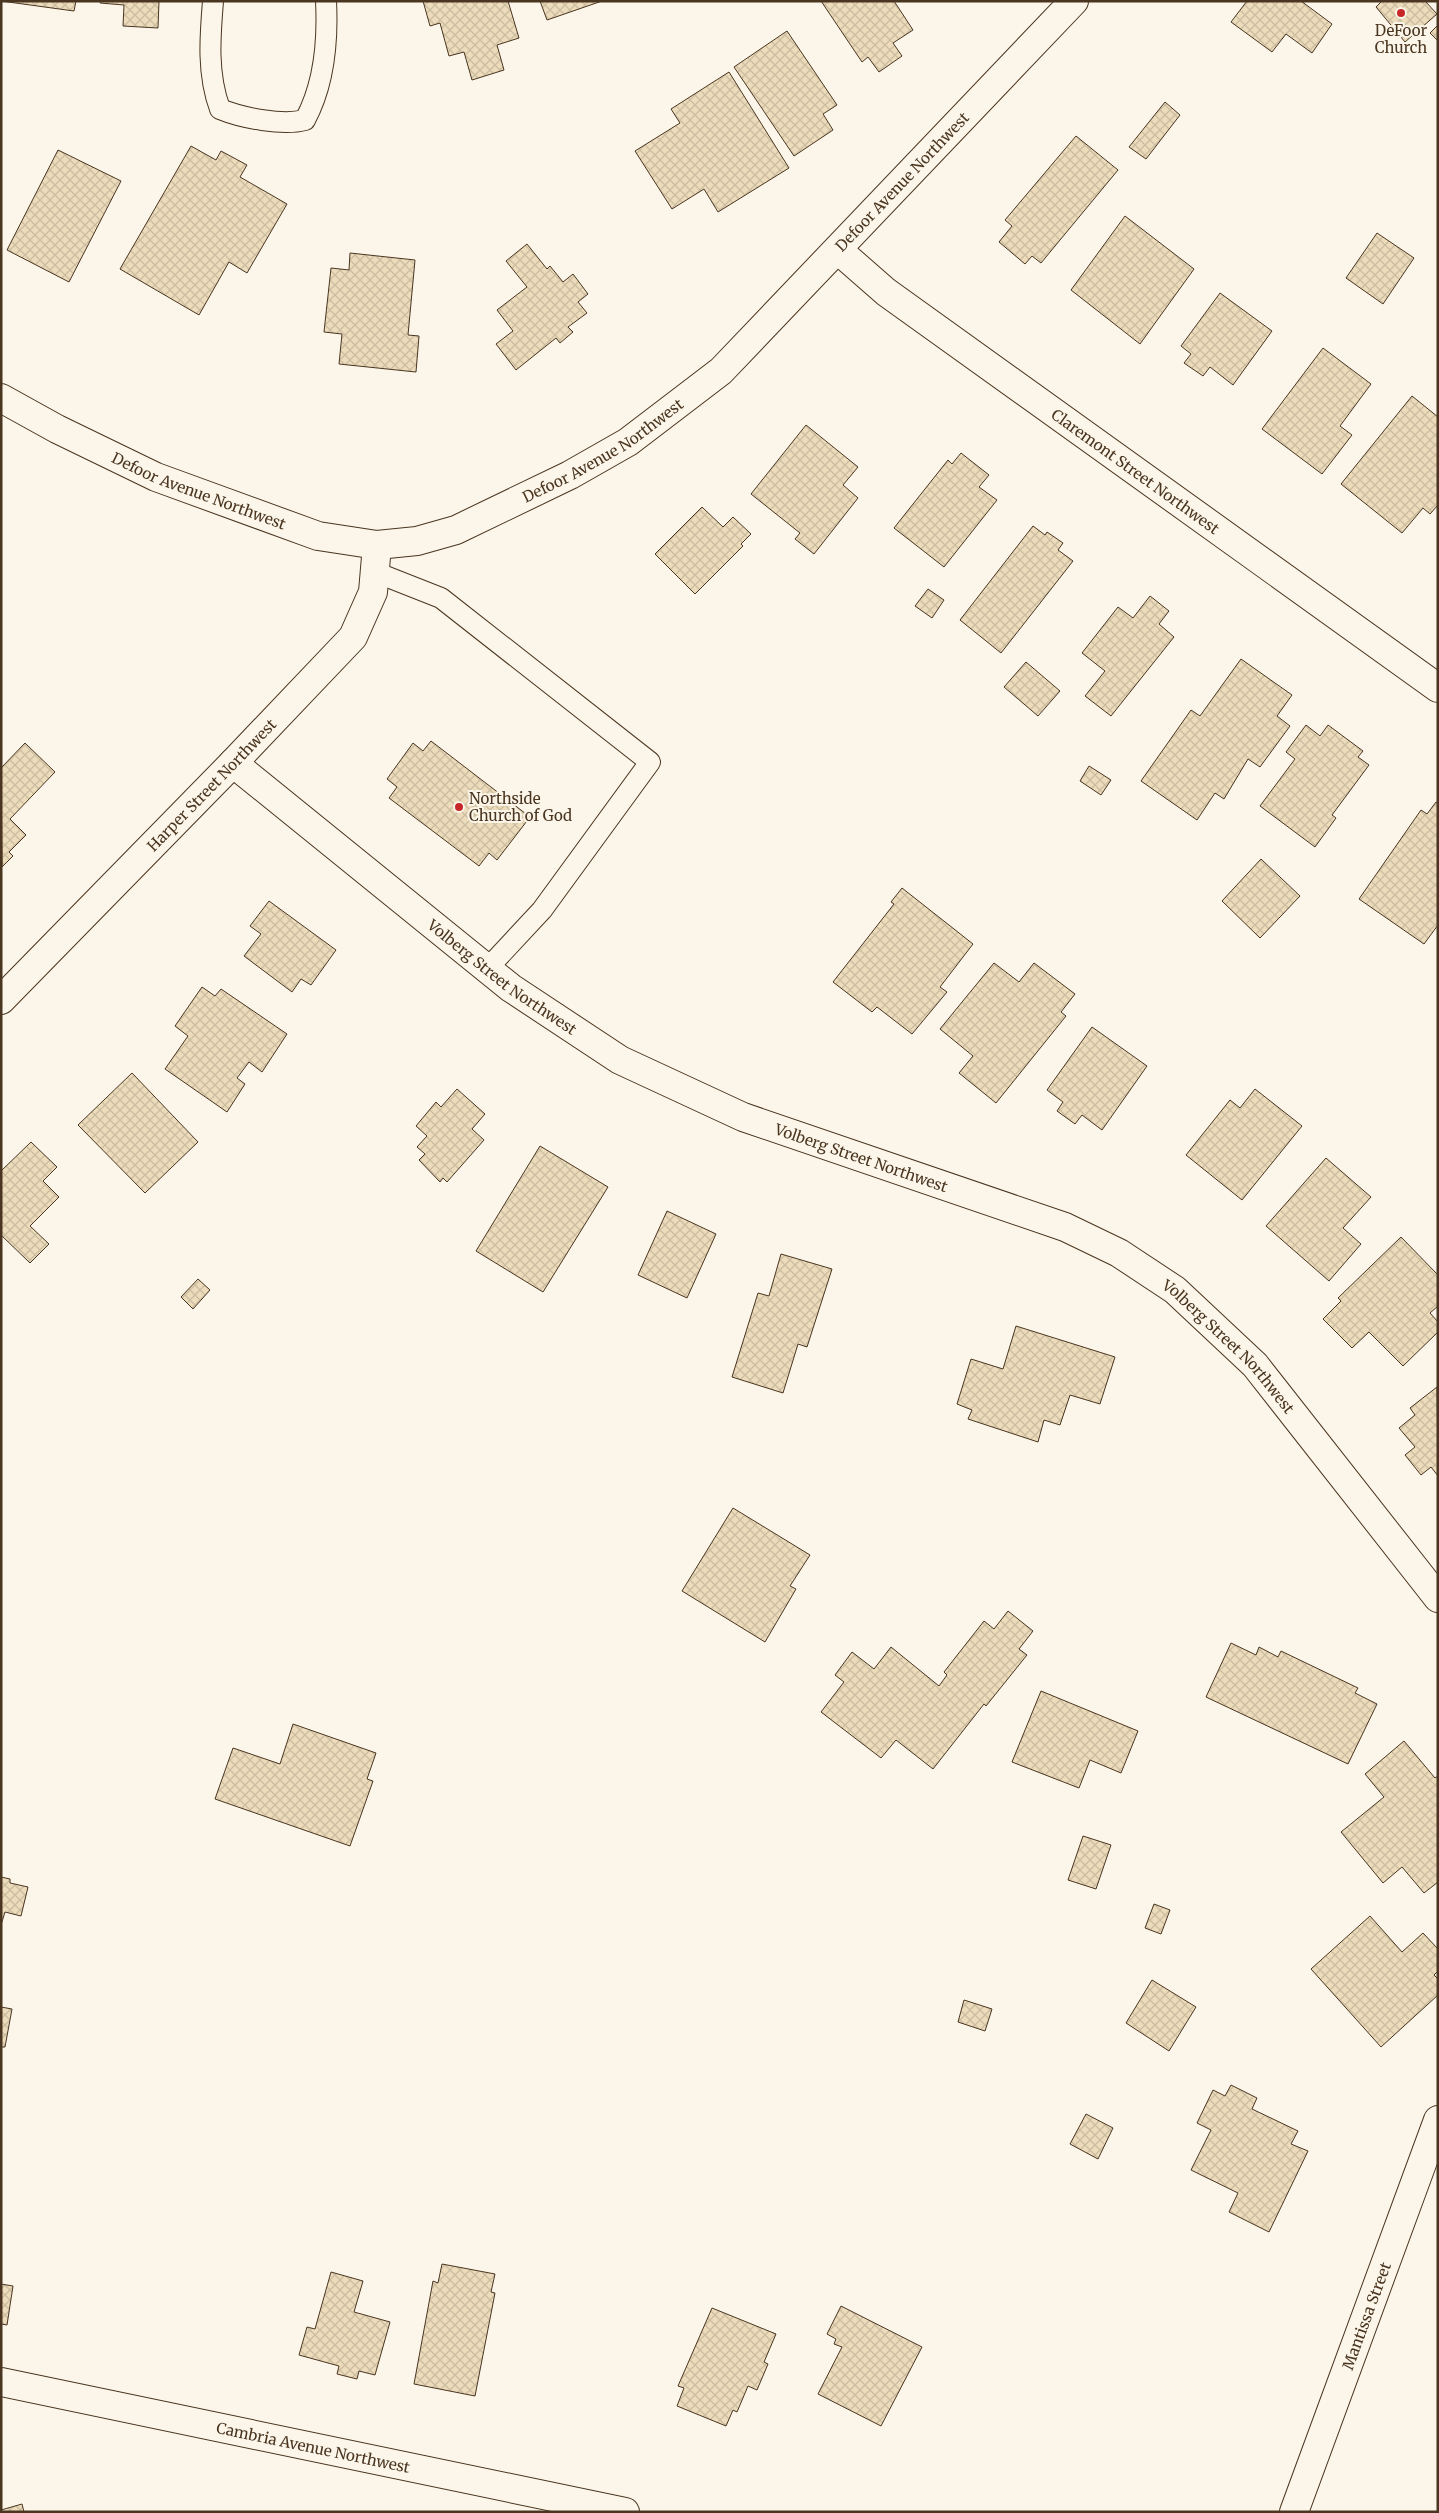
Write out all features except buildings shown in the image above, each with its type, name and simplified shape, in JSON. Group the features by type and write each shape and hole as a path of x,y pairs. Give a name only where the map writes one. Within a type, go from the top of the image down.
{"street":[{"name":"Defoor Avenue Northwest","path":"1,398 57,429 156,477 318,536 377,545 417,541 456,530 570,475 628,442 721,371 1074,1"},
{"name":"Claremont Street Northwest","path":"838,250 886,292 1438,688"},
{"name":"Harper Street Northwest","path":"1,1000 233,763 353,637 373,592 377,545"},
{"name":"Volberg Street Northwest","path":"233,763 510,988 620,1060 743,1117 1066,1227 1119,1253 1175,1290 1255,1366 1438,1598"},
{"name":"Mantissa Street","path":"1294,2512 1438,2120"},
{"name":"Cambria Avenue Northwest","path":"1,2382 625,2512"}],"lane":[{"path":"213,1 210,48 215,95 220,108 233,114 293,123 305,120 314,105 328,36 326,1"},
{"path":"375,572 441,598 650,762 542,910 488,969"}],"place":[{"name":"DeFoor Church","path":"1401,13"},
{"name":"Northside Church of God","path":"459,807"}]}
